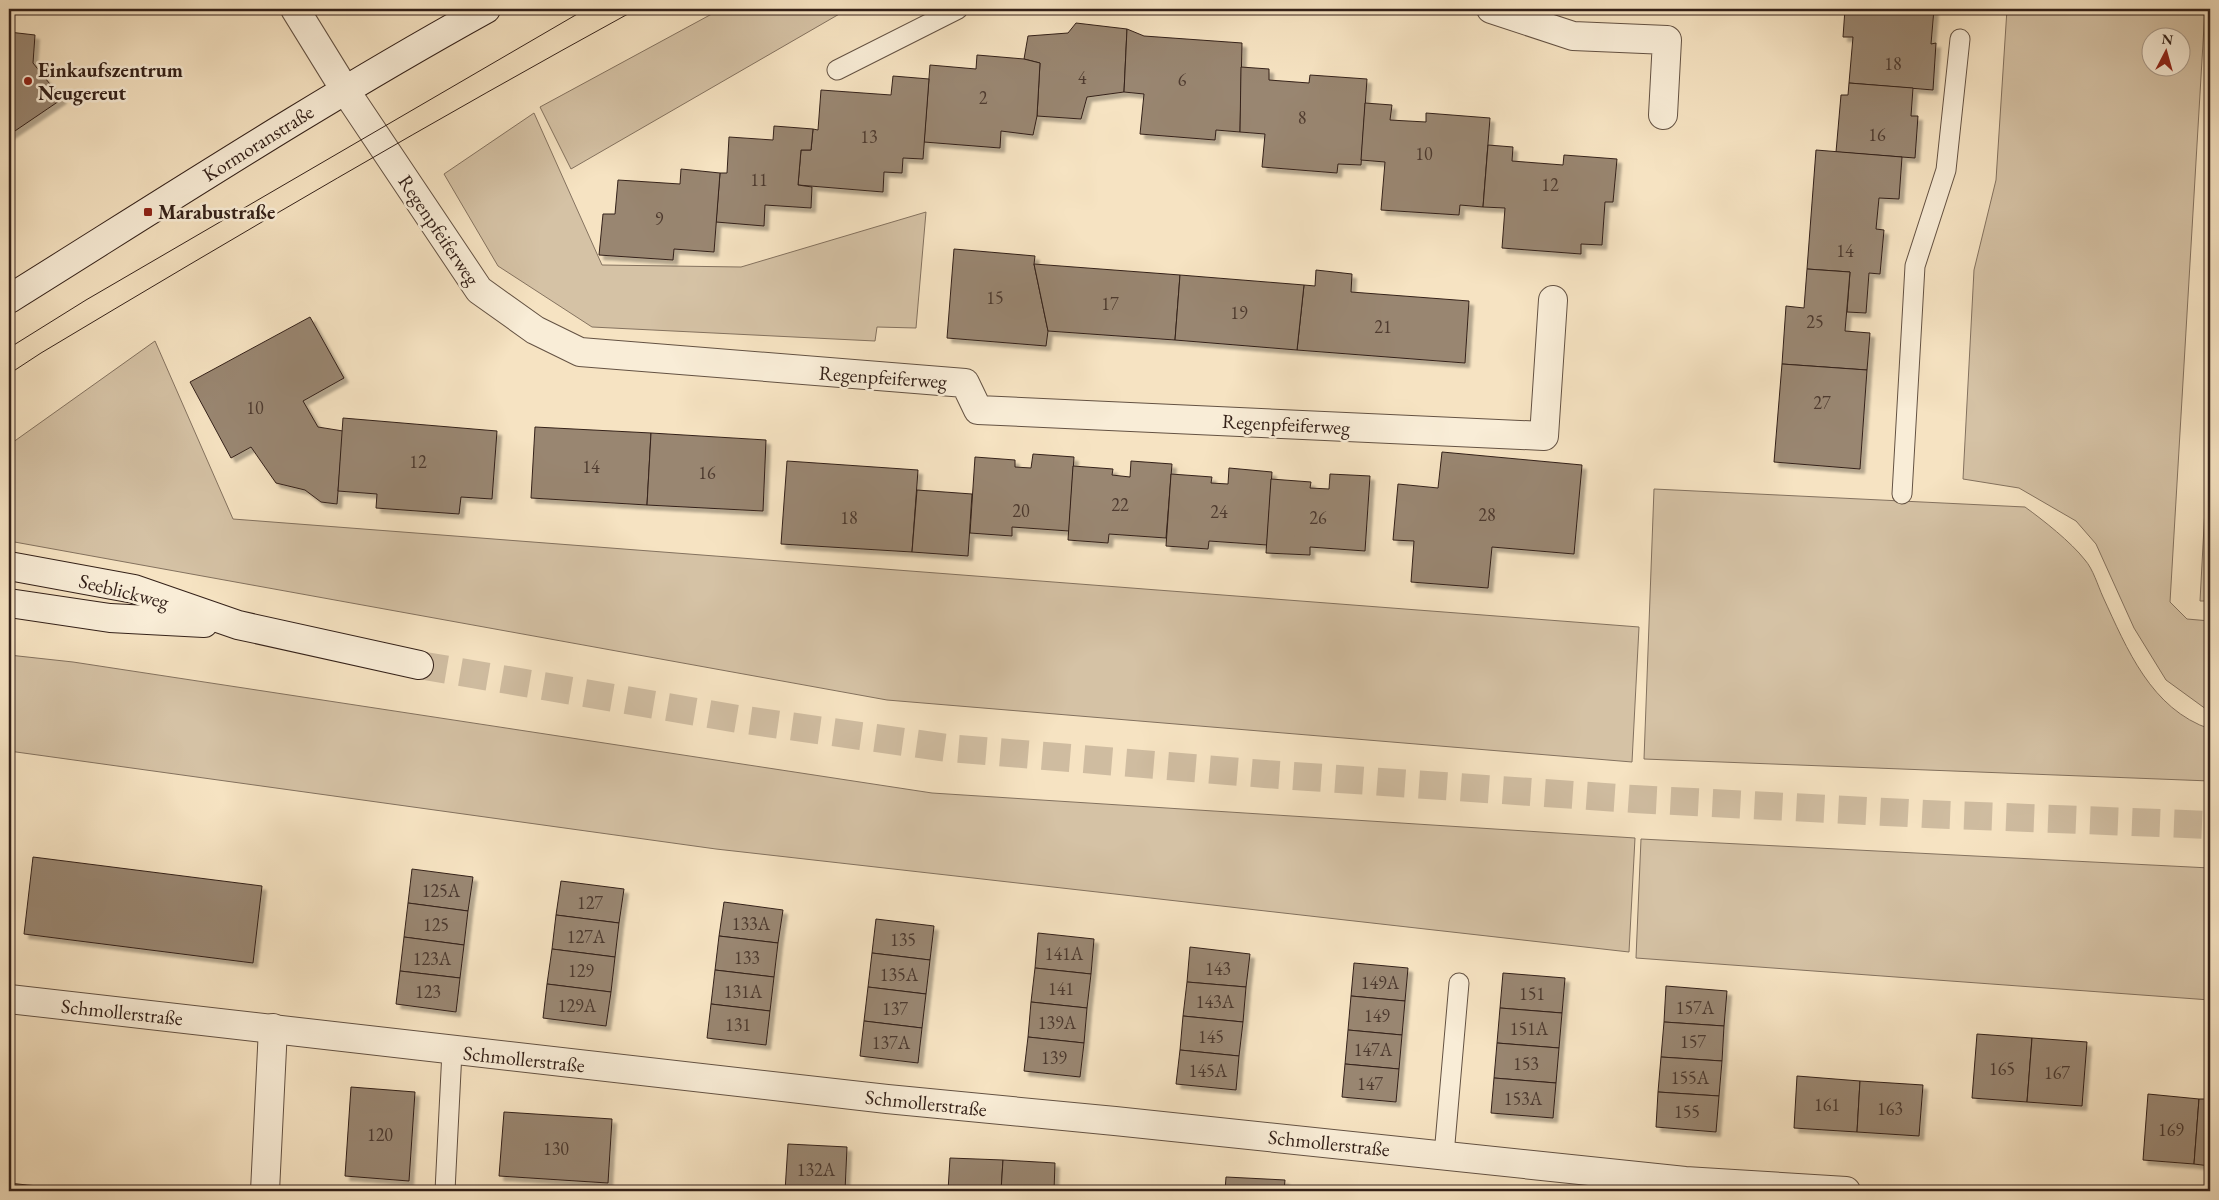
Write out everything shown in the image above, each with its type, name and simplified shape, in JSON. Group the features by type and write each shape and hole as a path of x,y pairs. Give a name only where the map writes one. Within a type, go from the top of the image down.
{"street":[{"name":"Regenpfeiferweg","path":"295,9 345,90 479,290 535,330 580,352 965,383 978,410 1544,436 1553,300"},
{"name":"Kormoranstraße","path":"9,300 345,90 486,9"},
{"path":"1491,9 1574,36 1667,40 1664,115"},
{"name":"Seeblickweg","path":"9,566 134,589 238,625 419,665"},
{"name":"Seeblickweg","path":"9,603 110,618 238,625"},
{"name":"Schmollerstraße","path":"9,999 867,1097 1685,1181 1759,1188 1846,1191"},
{"path":"265,1191 273,1028"}],"lane":[{"path":"837,70 958,9"},
{"path":"1902,494 1916,266 1946,170 1960,39"},
{"path":"1444,1155 1459,983"},
{"path":"445,1191 452,1051"}],"shaded area":[{"path":"721,9 848,9 571,169 540,107"},
{"path":"2007,9 2205,9 2170,602 2187,619 2210,621 2210,712 2166,680 2134,628 2096,544 2076,521 2019,488 1963,479 1974,270 1996,180"},
{"path":"534,113 602,265 741,267 926,212 916,328 877,327 875,341 592,327 498,266 444,174"},
{"path":"155,341 233,519 1639,627 1632,762 887,700 9,541 9,445"},
{"path":"2210,415 2210,601 2200,601"},
{"path":"1654,489 2025,507 2065,539 2088,564 2132,656 2143,675 2157,692 2189,720 2210,729 2210,781 1644,759"},
{"path":"9,655 73,662 932,793 1635,838 1629,952 716,849 9,751"},
{"path":"1641,839 2210,868 2210,1000 1636,958"}],"building":[{"path":"1845,9 1934,9 1931,44 1936,43 1933,90 1849,83 1853,37 1843,37"},
{"path":"1076,23 1127,29 1124,92 1087,97 1081,119 1037,116 1040,63 1024,59 1028,36 1068,33"},
{"path":"1127,29 1144,36 1242,43 1240,132 1216,130 1215,140 1140,134 1144,94 1124,92"},
{"name":"Einkaufszentrum Neugereut","path":"9,32 35,35 33,63 62,99 9,135"},
{"path":"977,55 1024,59 1040,63 1037,116 1033,135 1001,131 1000,148 924,142 930,65 976,69"},
{"path":"1241,67 1269,69 1269,80 1309,83 1310,75 1367,79 1361,165 1338,164 1337,173 1262,167 1265,134 1240,132"},
{"path":"893,76 929,79 923,159 903,158 902,173 884,172 883,192 798,185 801,150 811,150 813,129 818,130 821,90 891,95"},
{"path":"1849,83 1913,88 1911,116 1918,116 1915,158 1836,152 1841,95 1848,95"},
{"path":"1365,103 1392,105 1390,120 1426,122 1426,113 1490,118 1483,207 1460,205 1459,215 1381,210 1385,162 1361,160"},
{"path":"774,126 813,129 811,150 801,150 798,185 812,187 811,208 765,205 764,226 716,222 720,173 727,173 729,137 773,140"},
{"path":"1488,145 1513,147 1512,161 1563,165 1564,155 1617,159 1613,202 1605,202 1602,245 1581,244 1581,254 1502,248 1505,208 1483,207"},
{"path":"1816,150 1902,157 1899,199 1879,198 1876,229 1884,230 1880,274 1869,273 1866,313 1847,312 1850,272 1807,269"},
{"path":"681,169 720,173 714,252 674,249 673,260 599,255 603,214 615,214 618,180 680,184"},
{"path":"954,249 1035,256 1034,264 1048,331 1046,346 947,338"},
{"path":"1034,264 1180,275 1175,340 1048,331"},
{"path":"1807,269 1850,272 1845,331 1870,333 1867,370 1782,364 1786,306 1804,308"},
{"path":"1316,270 1352,274 1351,292 1469,301 1465,363 1297,350 1304,285 1315,286"},
{"path":"1180,275 1304,285 1297,350 1175,340"},
{"path":"310,317 344,378 303,401 318,427 343,431 337,504 321,502 305,490 276,483 251,447 231,458 190,382"},
{"path":"1782,364 1867,370 1860,469 1774,462"},
{"path":"343,418 497,431 492,499 461,497 459,514 376,508 377,494 338,491"},
{"path":"535,427 651,433 647,505 531,498"},
{"path":"651,433 766,440 763,511 647,505"},
{"path":"1442,452 1582,465 1574,554 1492,547 1488,588 1411,582 1414,541 1393,540 1398,484 1438,488"},
{"path":"1033,454 1074,457 1069,531 1012,527 1012,536 970,533 975,457 1015,460 1015,467 1031,468"},
{"path":"787,461 918,470 912,552 781,544"},
{"path":"1131,461 1172,464 1166,538 1109,534 1108,543 1068,540 1073,466 1113,469 1112,475 1130,477"},
{"path":"1229,468 1272,472 1267,545 1209,541 1208,549 1166,546 1171,474 1212,477 1211,483 1228,484"},
{"path":"1330,474 1370,476 1365,551 1310,547 1310,555 1266,553 1271,479 1311,482 1310,488 1329,489"},
{"path":"917,490 972,494 968,556 912,552"},
{"path":"33,857 262,886 253,963 24,934"},
{"path":"412,869 473,877 468,911 408,903"},
{"path":"561,881 624,889 619,923 556,915"},
{"path":"724,902 783,910 778,943 719,936"},
{"path":"408,903 468,911 464,945 404,937"},
{"path":"556,915 619,923 615,957 552,949"},
{"path":"876,919 934,926 930,960 872,953"},
{"path":"1038,933 1094,939 1091,974 1035,968"},
{"path":"719,936 778,943 774,977 715,970"},
{"path":"404,937 464,945 460,978 400,971"},
{"path":"1190,947 1250,954 1246,987 1187,982"},
{"path":"552,949 615,957 611,992 547,984"},
{"path":"872,953 930,960 926,994 868,987"},
{"path":"1354,963 1408,968 1405,1001 1351,996"},
{"path":"1035,968 1091,974 1087,1008 1031,1002"},
{"path":"715,970 774,977 770,1011 711,1004"},
{"path":"400,971 460,978 456,1012 396,1004"},
{"path":"1503,973 1565,978 1562,1013 1500,1008"},
{"path":"1187,982 1246,987 1243,1022 1183,1016"},
{"path":"547,984 611,992 606,1026 543,1018"},
{"path":"1666,986 1727,991 1724,1026 1664,1022"},
{"path":"868,987 926,994 922,1028 864,1021"},
{"path":"1351,996 1405,1001 1402,1035 1348,1030"},
{"path":"1031,1002 1087,1008 1084,1043 1028,1037"},
{"path":"711,1004 770,1011 766,1045 707,1038"},
{"path":"1500,1008 1562,1013 1559,1048 1497,1043"},
{"path":"1183,1016 1243,1022 1239,1056 1180,1050"},
{"path":"864,1021 922,1028 918,1063 860,1056"},
{"path":"1664,1022 1724,1026 1722,1061 1661,1057"},
{"path":"1348,1030 1402,1035 1399,1069 1345,1064"},
{"path":"1977,1034 2032,1038 2027,1102 1972,1098"},
{"path":"1028,1037 1084,1043 1080,1077 1024,1071"},
{"path":"2032,1038 2087,1042 2082,1106 2027,1102"},
{"path":"1497,1043 1559,1048 1556,1083 1494,1078"},
{"path":"1180,1050 1239,1056 1236,1090 1176,1084"},
{"path":"1661,1057 1722,1061 1719,1096 1658,1092"},
{"path":"1345,1064 1399,1069 1396,1102 1342,1097"},
{"path":"1797,1076 1860,1081 1857,1132 1794,1128"},
{"path":"1494,1078 1556,1083 1553,1118 1491,1113"},
{"path":"1860,1081 1923,1085 1919,1136 1857,1132"},
{"path":"351,1087 415,1092 409,1181 345,1176"},
{"path":"1658,1092 1719,1096 1716,1132 1656,1127"},
{"path":"2148,1094 2199,1099 2194,1164 2143,1160"},
{"path":"2199,1099 2210,1099 2210,1166 2194,1164"},
{"path":"504,1112 612,1119 608,1183 499,1176"},
{"path":"788,1144 847,1147 845,1191 785,1191"},
{"path":"950,1158 1003,1160 1001,1191 948,1191"},
{"path":"1003,1160 1055,1163 1054,1191 1001,1191"},
{"path":"1226,1177 1285,1180 1284,1191 1225,1191"},
{"path":"9,1183 27,1185 26,1191 9,1191"},
{"path":"27,1185 51,1187 51,1191 26,1191"}],"tunnel":[{"path":"419,665 738,719 948,748 1265,774 1634,799 1926,814 2210,825"}],"tram line":[{"path":"9,348 86,300 586,9"},
{"path":"9,374 41,353 338,178 637,9"}],"place":[{"name":"Einkaufszentrum Neugereut","path":"28,81"},
{"name":"Marabustraße","path":"148,212"}]}
